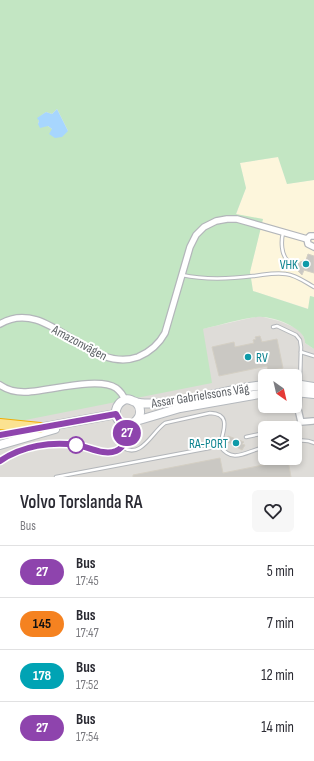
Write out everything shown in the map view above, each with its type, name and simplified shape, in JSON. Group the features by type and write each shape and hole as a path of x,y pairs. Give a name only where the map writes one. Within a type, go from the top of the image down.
{"highway":[{"path":"0,424 40,428"}],"street":[{"name":"Amazonvägen","path":"0,324 12,318 32,318 44,322 105,357 117,360 131,359 149,351 162,337 167,326 188,253 194,238 202,229 213,222 232,218 307,239"},
{"path":"314,236 310,236 307,239 308,244 314,247"},
{"path":"0,385 11,390 24,392 83,384 99,384 116,388 125,400"},
{"name":"Assar Gabrielssons Väg","path":"136,402 145,404 168,402 258,386"},
{"path":"302,388 314,387"},
{"path":"302,390 314,394"},
{"name":"Assar Gabrielssons Väg","path":"136,421 180,408 258,394"},
{"path":"129,399 136,402 140,411 136,421 128,424 120,421 116,414 118,405 129,399"},
{"path":"0,435 116,414"},
{"path":"0,445 53,430 75,421"},
{"path":"302,422 314,421"},
{"path":"0,461 18,451 49,444 76,445 107,452 116,451 126,440 128,424"}],"lane":[{"path":"283,232 282,241 284,255 287,261 297,265"},
{"path":"182,275 203,278 252,276 275,273 287,274 301,279 314,287"},
{"path":"273,326 278,326 296,335 301,342 299,369"},
{"path":"301,352 314,356"},
{"name":"Assar Gabrielssons Väg","path":"122,446 127,450 134,451 141,447 165,423 210,413 219,415 225,422 220,446"},
{"path":"246,437 258,434"},
{"path":"302,440 314,443"},
{"path":"56,477 220,446 225,453 233,456 242,455 258,449"}],"shaded area":[{"path":"278,157 287,184 314,180 314,297 310,296 309,309 253,291 250,272 263,219 236,215 246,188 240,163"},
{"path":"259,316 279,321 296,328 306,340 305,343 314,349 314,477 0,477 0,425 202,329"}],"green space":[{"path":"0,0 314,0 314,180 287,184 278,157 240,163 246,188 236,214 263,219 250,272 253,291 308,309 310,296 314,297 314,349 305,343 304,337 300,332 278,320 257,317 230,322 203,329 212,383 0,425","holes":["57,109 68,131 52,129 48,126 38,124 38,118 46,112 52,114"]}],"water":[{"path":"57,109 68,131 62,137 55,138 49,134 52,129 48,126 40,128 37,118 46,112 52,114"}],"building":[{"name":"VHK","path":"308,254 314,256 314,273 304,270 302,275 297,268 300,262 306,260"},
{"name":"RV","path":"260,336 262,342 277,339 283,368 268,369 267,366 219,376 212,347 234,342 235,347 254,343 253,340 256,339 255,337"},
{"name":"RA-PORT","path":"228,436 244,442 242,444 245,445 242,450 226,441"},
{"path":"220,458 223,473 263,465 289,465 291,477 133,477 133,475"}],"bus line":[{"name":"27","path":"0,435 116,414 120,421 128,424 125,443 116,451 102,452 76,445 49,444 18,451 0,461"}],"place":[{"name":"VHK","path":"306,264"},
{"name":"RV","path":"248,357"},
{"name":"RA-PORT","path":"236,443"}]}
